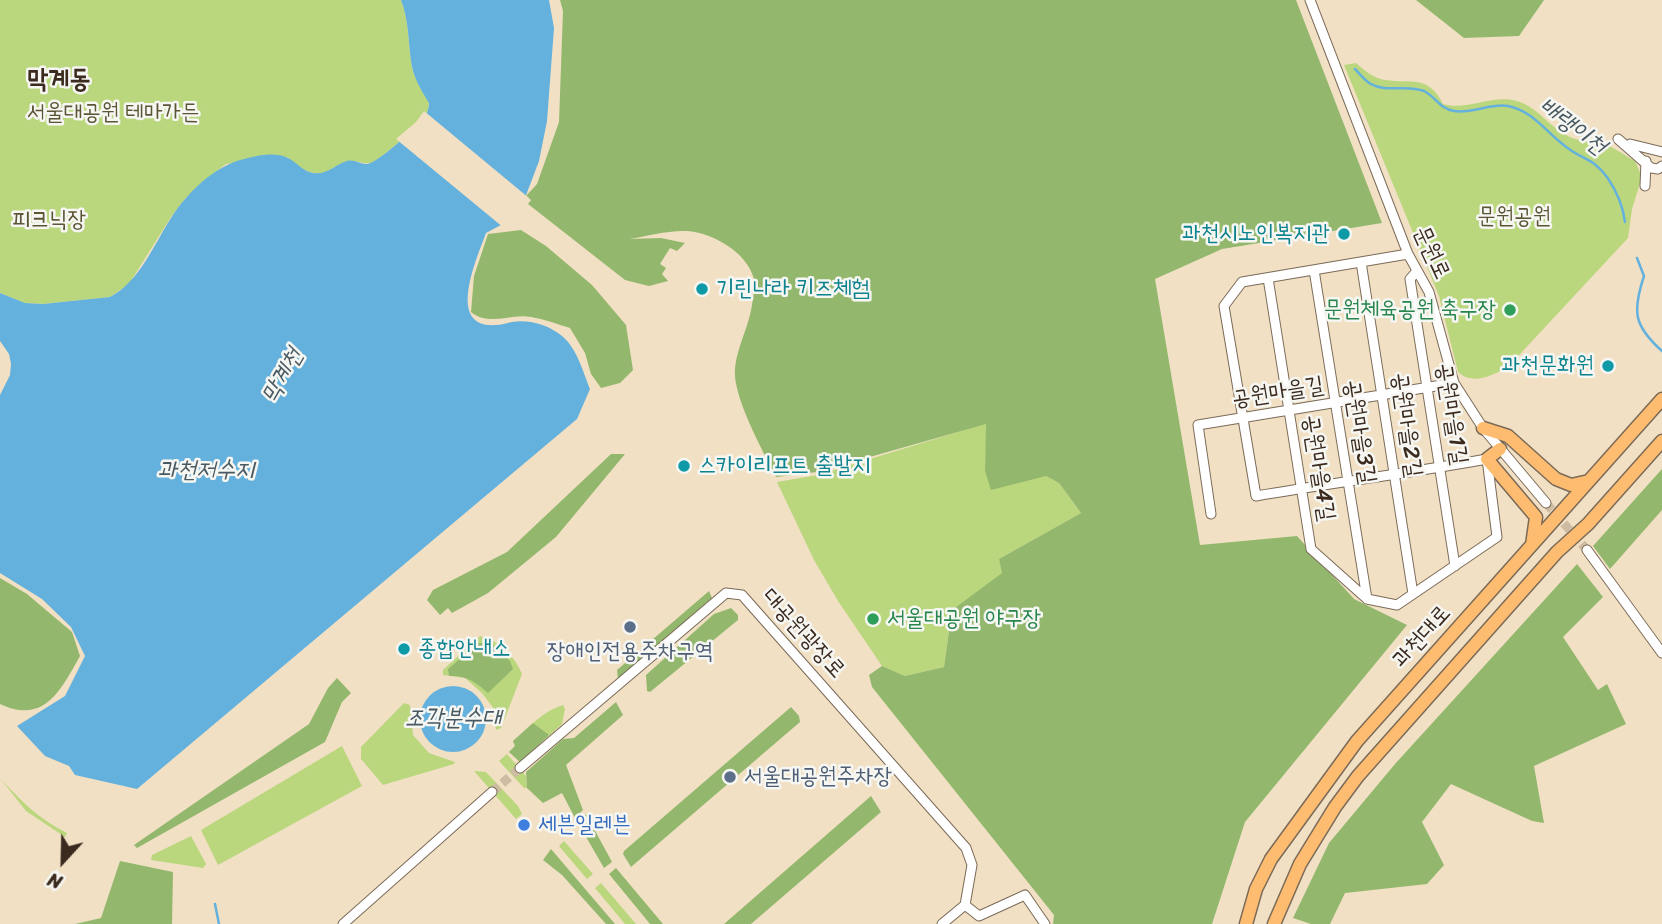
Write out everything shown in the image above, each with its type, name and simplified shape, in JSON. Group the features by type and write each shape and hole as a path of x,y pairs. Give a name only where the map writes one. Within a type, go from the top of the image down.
{"highway":[{"name":"과천대로","path":"1246,924 1256,888 1270,859 1357,741 1662,399"},
{"path":"1483,428 1508,436 1556,479 1571,485 1590,481"},
{"name":"과천대로","path":"1274,924 1286,892 1310,846 1359,776 1557,552 1588,524 1662,441"},
{"path":"1500,449 1487,459 1536,517 1532,545"}],"street":[{"name":"문원로","path":"1310,0 1408,254 1429,292 1454,383 1483,428 1546,503"},
{"path":"1659,152 1618,139 1646,163 1658,168 1662,179"},
{"path":"1658,168 1645,186 1646,158 1659,152"},
{"path":"1367,599 1397,605 1497,537 1487,459 1256,496 1224,306 1242,282 1408,254"},
{"name":"공원마을2길","path":"1361,262 1413,594"},
{"name":"공원마을3길","path":"1314,270 1367,599"},
{"name":"공원마을1길","path":"1417,271 1410,279 1455,566"},
{"name":"공원마을4길","path":"1268,278 1311,549 1367,599"},
{"name":"공원마을길","path":"1211,514 1198,425 1454,383"},
{"path":"1587,550 1662,653"},
{"name":"대공원광장로","path":"520,768 726,593 742,595 966,848 972,865 965,905"},
{"path":"343,924 492,792"},
{"path":"942,924 965,905 979,916 1025,895 1045,924"}],"green space":[{"name":"서울대공원 테마가든","path":"0,0 401,0 407,23 412,67 429,102 428,110 410,132 371,163 349,161 320,173 304,170 287,157 226,164 185,199 129,284 110,297 43,304 25,303 0,293"},
{"path":"560,0 1296,0 1382,223 1222,249 1155,279 1200,545 1297,536 1354,599 1407,625 1245,822 1212,924 1053,924 1054,915 872,687 869,675 882,666 905,676 944,667 952,610 1002,573 999,559 1081,513 1059,483 1046,476 991,490 985,471 986,424 817,472 776,477 743,408 735,380 736,360 755,288 750,269 737,252 718,240 687,231 629,239 661,238 685,243 677,251 670,248 660,264 666,268 662,274 668,281 649,286 625,280 528,204 531,200 526,196 537,184 559,122 563,11"},
{"path":"1416,0 1544,0 1519,36 1464,38"},
{"name":"문원공원","path":"1356,63 1381,79 1425,84 1443,104 1461,106 1508,99 1517,101 1531,107 1571,137 1602,142 1635,161 1642,177 1632,209 1628,238 1508,367 1496,373 1476,379 1458,372 1439,296 1344,65"},
{"path":"521,230 546,246 592,285 626,325 633,370 620,383 601,388 591,374 585,353 570,328 523,316 485,319 471,312 474,276 488,234"},
{"name":"서울대공원 야구장","path":"987,423 985,471 1046,476 1059,483 1081,513 999,559 1003,573 952,610 944,667 905,676 882,666 838,601 814,560 777,482 818,475"},
{"path":"611,454 625,454 556,537 488,593 452,613 448,608 440,615 427,600 433,590 507,552"},
{"path":"1662,469 1662,510 1610,569 1593,546"},
{"path":"1577,564 1603,597 1563,637 1598,690 1607,684 1626,724 1534,766 1544,823 1532,821 1451,784 1422,822 1444,865 1427,884 1345,893 1330,924 1311,924 1293,918 1329,843 1395,764"},
{"path":"0,578 27,594 72,632 80,656 58,692 40,707 28,710 0,704"},
{"path":"709,591 712,598 618,679 617,670"},
{"path":"731,608 738,615 738,620 650,692 647,691 646,675 714,614"},
{"path":"480,636 505,650 522,674 501,728 496,730 494,709 482,693 465,678 443,675 443,670"},
{"path":"479,643 491,643 510,661 513,669 488,693 470,680 449,676 448,669"},
{"path":"337,678 351,693 342,702 325,742 137,848 134,845 309,724 328,688"},
{"path":"616,702 623,715 566,765 583,810 575,818 562,793 543,803 527,788 526,772 563,739 574,738"},
{"path":"404,703 410,705 413,735 429,753 455,762 383,785 361,759 361,747"},
{"path":"563,705 565,709 562,724 520,762 509,752 515,746 513,741 530,725 549,711"},
{"path":"791,707 799,716 800,722 631,867 623,854 624,851"},
{"path":"533,723 549,735 520,762 509,752 515,746 513,741"},
{"path":"342,746 362,786 218,865 201,830"},
{"path":"507,754 526,776 527,788 499,761"},
{"path":"474,771 486,772 518,806 522,814 516,819"},
{"path":"0,778 31,809 67,833 65,837 26,811"},
{"path":"871,796 881,812 751,924 724,924"},
{"path":"586,814 612,862 604,868 578,823"},
{"path":"191,836 206,864 203,868 151,860 152,855"},
{"path":"564,841 593,874 587,879 559,846"},
{"path":"551,849 615,924 606,924 562,875 543,860"},
{"path":"120,861 173,872 172,924 75,924 101,918"},
{"path":"616,868 663,924 650,924 609,874"},
{"path":"601,883 636,924 625,924 595,888"}],"water":[{"name":"과천저수지","path":"401,0 549,0 554,28 547,121 539,161 525,198 501,225 486,233 472,274 468,304 472,316 481,323 496,325 525,321 557,332 576,354 590,389 577,419 137,789 75,775 69,766 45,756 17,726 65,696 85,656 71,627 42,599 0,573 0,395 10,375 11,364 9,354 0,341 0,293 25,303 43,304 110,297 130,282 138,272 185,199 212,174 233,163 274,154 290,159 306,171 318,173 347,161 367,164 380,157 417,125 427,113 429,105 412,67 407,23"},
{"name":"조각분수대","path":"453,686 466,689 476,696 483,706 486,719 483,732 476,742 466,749 453,752 440,749 430,742 423,732 420,719 423,706 430,696 440,689"}],"pier":[{"path":"424,111 529,198 504,228 396,139 416,122"}],"waterway":[{"name":"배랭이천","path":"1355,69 1377,87 1424,91 1449,110 1461,112 1502,105 1526,113 1574,153 1602,171 1616,193 1625,222"},
{"name":"배랭이천","path":"1637,258 1644,276 1638,299 1638,318 1646,334 1662,351"},
{"name":"막계천","path":"215,904 219,924"}],"tunnel":[{"path":"1546,503 1587,550"},
{"path":"492,792 520,768"}],"place":[{"name":"과천시노인복지관","path":"1344,234"},
{"name":"기린나라 키즈체험","path":"702,289"},
{"name":"문원체육공원 축구장","path":"1510,310"},
{"name":"과천문화원","path":"1608,366"},
{"name":"스카이리프트 출발지","path":"684,466"},
{"name":"서울대공원 야구장","path":"873,619"},
{"name":"장애인전용주차구역","path":"630,627"},
{"name":"종합안내소","path":"404,649"},
{"name":"서울대공원주차장","path":"730,777"},
{"name":"세븐일레븐","path":"524,825"}],"district":[{"name":"막계동","path":"59,80"}],"park label":[{"name":"피크닉장","path":"49,220"}]}
